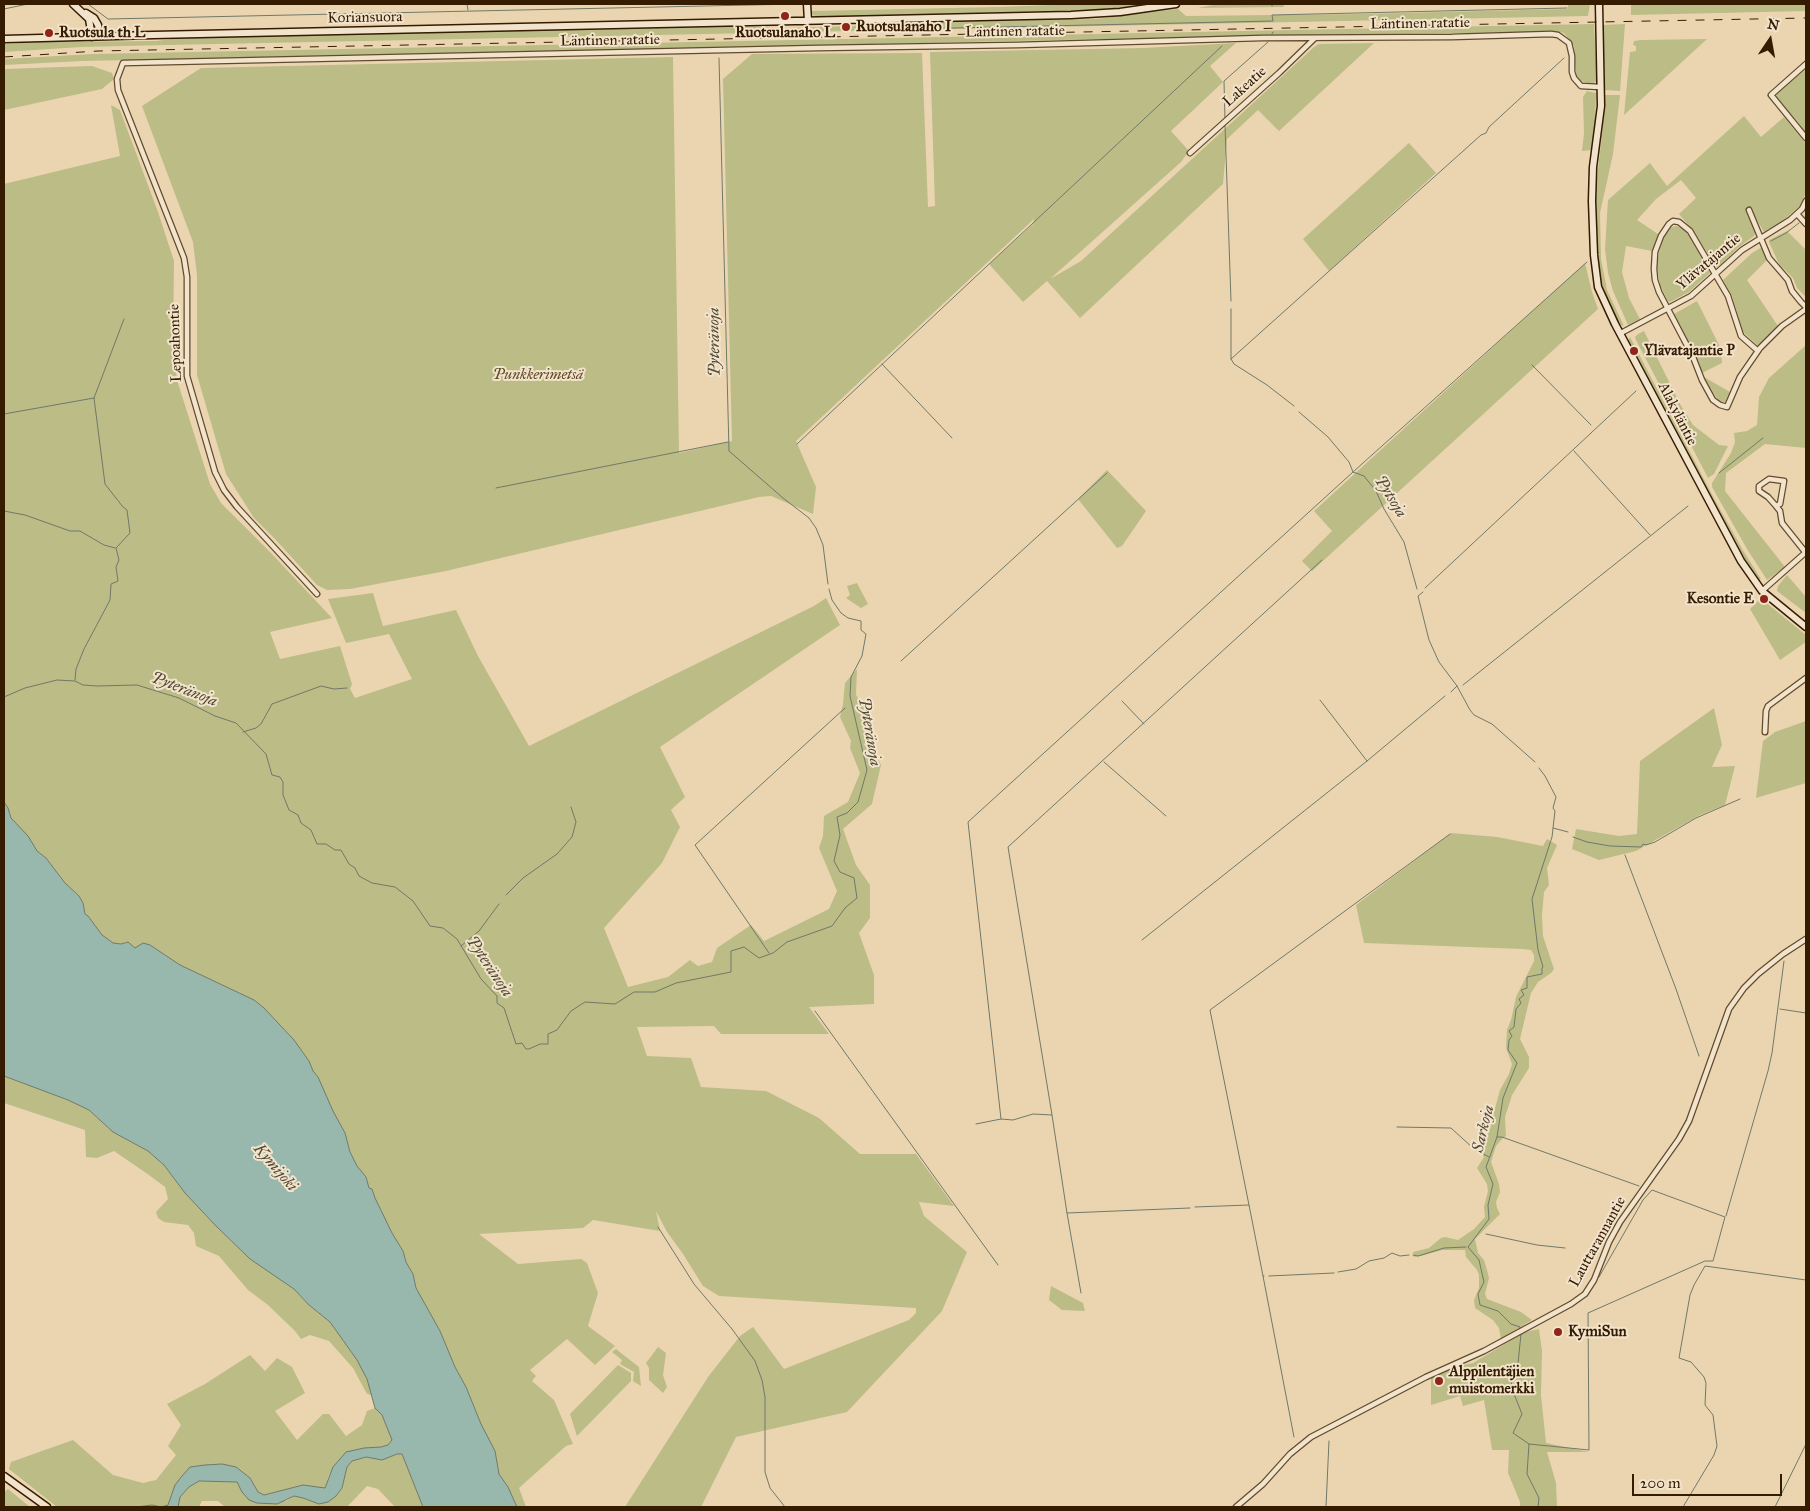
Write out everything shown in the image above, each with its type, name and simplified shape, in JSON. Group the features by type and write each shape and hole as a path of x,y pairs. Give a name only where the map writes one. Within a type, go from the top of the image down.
{"main road":[{"path":"73,4 96,21 100,36"},
{"path":"807,4 808,21"},
{"name":"Koriansuora","path":"4,39 1071,15 1137,10 1176,4"},
{"name":"Alakyläntie","path":"1598,4 1600,117 1592,178 1594,255 1601,294 1723,530 1752,578 1762,591 1806,627"},
{"path":"80,9 90,21 92,36"},
{"path":"4,1476 47,1507"}],"street":[{"name":"Läntinen ratatie","path":"123,63 1018,45 1262,38 1558,35 1569,43 1574,78 1581,86 1600,87"},
{"name":"Lakeatie","path":"1190,153 1315,38"},
{"name":"Lepoahontie","path":"123,63 117,79 118,90 184,258 187,277 187,376 215,472 224,490 237,507 317,594"},
{"path":"1806,64 1771,95 1806,138"},
{"name":"Ylävatajantie","path":"1621,333 1691,296 1742,250 1797,214 1806,201"},
{"path":"1749,210 1770,258 1788,280 1792,291 1806,308 1782,326 1758,351 1740,377 1727,407 1720,405 1711,396 1657,286 1654,263 1657,246 1669,224 1676,221 1686,226 1728,296 1741,336 1758,351"},
{"path":"1797,214 1806,224"},
{"path":"1762,591 1806,553 1782,522 1780,511 1768,497 1759,491 1759,486 1770,479 1784,481 1780,504 1776,506"},
{"path":"1765,732 1768,706 1806,678"},
{"name":"Lauttarannantie","path":"1236,1507 1263,1484 1290,1454 1311,1437 1426,1377 1478,1354 1579,1299 1589,1288 1620,1222 1679,1139 1689,1121 1729,1009 1744,988 1758,974 1783,954 1806,940"}],"green space":[{"path":"1154,4 1094,10 819,17 813,15 811,11 998,7"},
{"path":"1218,4 1283,4 1284,7 1198,8"},
{"path":"1568,4 1590,4 1588,16 167,45 81,47 4,52 4,44 36,42 156,41 180,38 726,26 781,28 853,26 876,23 1095,19 1178,9 1186,16 1568,9"},
{"path":"1631,4 1806,4 1806,11 1631,15"},
{"path":"1594,24 1597,81 1592,84 1580,81 1576,75 1574,46 1565,34 1561,32 1294,35 82,61 4,65 4,59 93,54"},
{"path":"1625,24 1620,91 1604,90 1603,25"},
{"path":"1707,39 1624,115 1630,52 1636,51 1636,46 1633,45 1634,41"},
{"name":"Punkkerimetsä","path":"1236,43 1210,66 1223,82 1171,131 1189,151 1181,162 1050,279 1081,261 1314,47 1319,44 1374,43 1279,131 1258,110 1227,139 1223,184 1080,318 1047,281 1023,302 989,264 1033,224 1034,219 796,441 816,487 813,514 771,496 759,497 446,571 350,589 327,590 317,585 254,518 226,474 197,375 197,275 193,242 142,106 201,68 673,57 679,453 732,441 723,79 752,54 922,53 928,207 935,206 930,52 1143,48"},
{"path":"92,66 112,73 114,79 102,89 4,110 4,69"},
{"path":"1806,69 1806,134 1798,122 1776,98 1777,92"},
{"path":"1587,91 1596,93 1595,128 1591,150 1582,151 1584,133 1583,97"},
{"path":"1604,95 1620,95 1613,154 1600,213 1601,259 1607,290 1624,326 1618,324 1610,308 1599,275 1597,257 1596,186 1603,126"},
{"path":"111,105 120,110 174,261 173,345 177,380 210,484 221,503 332,618 270,632 280,659 340,646 352,684 350,689 355,698 412,679 389,634 346,643 328,599 373,593 383,626 456,610 478,656 529,746 814,606 826,598 840,625 660,747 685,797 671,810 680,827 662,863 604,928 628,987 668,977 690,960 698,966 712,962 717,948 751,925 764,941 829,909 837,891 819,848 823,836 824,816 848,802 860,773 850,748 851,741 840,717 845,683 857,669 856,695 869,715 871,727 864,745 874,751 881,765 872,804 843,829 856,865 870,885 870,918 859,933 874,975 874,1004 809,1007 829,1034 721,1034 714,1026 637,1027 647,1056 691,1058 701,1087 766,1091 819,1118 860,1154 916,1154 954,1206 919,1202 924,1216 967,1252 942,1311 847,1412 736,1437 701,1507 625,1507 708,1377 740,1336 753,1327 784,1369 909,1320 916,1313 916,1308 719,1296 703,1286 667,1232 656,1211 660,1231 593,1220 583,1228 479,1234 518,1264 581,1259 587,1263 598,1293 588,1326 615,1346 595,1365 567,1339 530,1370 536,1376 532,1381 554,1400 573,1444 566,1446 519,1488 526,1507 517,1507 508,1487 499,1474 495,1451 481,1424 466,1387 455,1367 440,1331 416,1288 413,1274 406,1262 403,1251 392,1233 372,1189 369,1188 366,1177 357,1166 350,1152 345,1133 318,1077 294,1040 254,1000 180,965 150,945 135,948 126,942 121,944 112,943 102,935 85,914 83,903 79,896 65,883 46,858 37,851 11,818 4,802 4,184 120,156"},
{"path":"1744,116 1761,137 1784,117 1806,144 1806,192 1801,205 1784,220 1764,232 1751,210 1756,232 1754,236 1716,267 1695,233 1679,214 1696,198 1681,180 1656,199 1637,220 1658,234 1652,251 1626,246 1622,272 1629,298 1640,319 1628,325 1613,291 1608,273 1605,249 1608,200 1650,163 1667,186"},
{"path":"1409,143 1436,173 1329,271 1303,239"},
{"path":"1677,226 1684,229 1692,239 1710,273 1689,292 1670,302 1660,285 1657,266 1664,237 1671,227"},
{"path":"1787,231 1806,250 1806,297 1797,288 1793,278 1779,264 1769,242 1769,240"},
{"path":"1762,247 1767,260 1747,280 1778,326 1757,345 1743,332 1732,296 1723,280 1752,253"},
{"path":"1585,263 1598,309 1312,571 1302,561 1332,531 1314,511"},
{"path":"1697,301 1721,349 1722,363 1702,373 1674,314"},
{"path":"1644,331 1680,404 1693,425 1719,445 1728,446 1714,474 1708,478 1636,340 1635,337"},
{"path":"1630,337 1716,502 1761,579 1758,580 1750,570 1730,536 1629,345"},
{"path":"1806,345 1806,448 1765,444 1726,473 1725,491 1785,567 1767,580 1747,549 1712,487 1712,483 1731,453 1735,442 1734,433 1747,431 1757,425 1759,397 1769,378"},
{"path":"1704,377 1730,392 1725,402 1721,403 1718,400"},
{"path":"1107,470 1146,511 1122,546 1117,548 1078,499"},
{"path":"1787,575 1806,597 1806,613 1777,591 1778,586"},
{"path":"857,583 868,604 861,608 846,598 850,595 847,586"},
{"path":"1759,600 1764,601 1806,635 1806,642 1780,660 1750,609"},
{"path":"1714,708 1722,745 1712,767 1735,766 1725,805 1700,815 1636,851 1599,860 1572,849 1576,829 1619,836 1637,834 1640,761"},
{"path":"1806,721 1806,783 1756,798 1763,741 1775,732"},
{"path":"1451,833 1497,837 1543,846 1547,839 1557,845 1547,868 1549,885 1544,892 1542,915 1543,936 1554,969 1538,982 1531,993 1520,1039 1529,1057 1529,1068 1512,1095 1505,1117 1506,1136 1496,1146 1491,1162 1499,1184 1500,1192 1496,1202 1500,1214 1475,1239 1478,1253 1484,1260 1489,1278 1485,1294 1487,1299 1521,1312 1532,1320 1501,1339 1499,1328 1493,1320 1475,1308 1474,1300 1479,1288 1479,1275 1466,1257 1465,1250 1442,1250 1414,1257 1413,1252 1429,1248 1441,1238 1458,1240 1474,1229 1485,1217 1484,1207 1488,1191 1487,1184 1477,1168 1484,1157 1480,1152 1485,1145 1500,1090 1512,1064 1506,1048 1507,1030 1516,997 1534,961 1534,955 1531,950 1522,949 1364,943 1356,905"},
{"path":"4,1076 89,1110 113,1132 148,1151 164,1165 185,1193 216,1226 250,1259 294,1289 309,1305 330,1322 368,1379 372,1395 367,1394 353,1368 329,1341 310,1335 301,1339 268,1305 248,1290 219,1256 196,1246 194,1233 188,1225 164,1222 158,1218 156,1212 168,1199 165,1187 114,1151 97,1158 86,1157 85,1130 4,1103"},
{"path":"1051,1286 1083,1303 1085,1311 1062,1310 1049,1300"},
{"path":"1539,1329 1542,1351 1541,1395 1546,1443 1589,1452 1547,1452 1556,1483 1557,1507 1520,1507 1520,1502 1508,1473 1509,1450 1492,1450 1484,1400 1463,1406 1460,1396 1431,1405 1431,1378 1459,1366 1473,1363 1525,1332"},
{"path":"658,1347 666,1353 663,1375 667,1387 663,1393 649,1380 649,1368 646,1363"},
{"path":"616,1349 639,1367 641,1386 633,1381 634,1372 620,1364 622,1360 612,1352"},
{"path":"250,1355 265,1371 277,1358 292,1367 305,1393 275,1411 297,1440 323,1414 329,1414 346,1436 362,1425 367,1411 375,1408 382,1415 392,1440 388,1445 340,1459 329,1475 325,1488 321,1489 303,1485 264,1495 258,1492 250,1478 236,1467 222,1464 190,1467 175,1485 168,1505 161,1507 152,1505 136,1507 57,1507 9,1469 11,1462 73,1440 113,1475 143,1483 156,1480 176,1455 168,1446 181,1425 167,1404 205,1384"},
{"path":"618,1365 631,1373 631,1381 577,1436 570,1414"},
{"path":"402,1454 423,1507 395,1507 378,1489 367,1486 347,1507 225,1507 218,1501 202,1501 199,1507 178,1507 180,1497 189,1487 199,1481 237,1482 242,1492 286,1501 294,1496 319,1504 328,1502 342,1488 347,1467 352,1461 366,1457 382,1460"},
{"path":"8,1489 30,1507 4,1507 4,1492"}],"water":[{"name":"Kymijoki","path":"4,802 11,818 28,836 37,851 46,858 65,883 79,896 83,903 85,914 102,935 113,943 121,944 128,942 135,948 143,943 150,945 180,965 254,1000 294,1040 318,1077 345,1133 350,1152 357,1166 366,1177 369,1188 372,1189 392,1233 403,1251 406,1262 413,1274 416,1288 440,1331 455,1367 466,1387 481,1424 495,1451 499,1474 508,1487 517,1507 423,1507 402,1454 397,1454 382,1460 366,1457 352,1461 347,1467 342,1488 328,1502 319,1504 294,1496 277,1504 257,1503 249,1500 237,1482 199,1481 189,1487 180,1497 178,1507 161,1507 168,1505 175,1485 190,1467 222,1464 236,1467 250,1478 258,1492 264,1495 303,1485 325,1488 333,1467 346,1452 381,1447 388,1445 392,1440 382,1415 375,1408 367,1379 357,1360 330,1322 309,1305 294,1289 250,1259 185,1193 164,1165 148,1151 113,1132 89,1110 4,1076"},
{"path":"152,1505 161,1507 136,1507"}],"waterway":[{"path":"4,9 28,4"},
{"path":"88,4 108,19 796,4"},
{"path":"467,4 468,10"},
{"path":"908,29 1273,21 1272,15 1567,8"},
{"name":"Pytsoja","path":"1225,120 1224,81 1268,42"},
{"path":"797,444 1222,46"},
{"name":"Pyteränoja","path":"719,58 729,451 809,518 816,528 823,545 828,584"},
{"path":"1231,359 1481,135 1486,133 1489,127 1564,58"},
{"name":"Pytsoja","path":"1225,125 1231,301"},
{"path":"1771,241 1799,223"},
{"path":"1001,1119 968,822 1587,262"},
{"name":"Pytsoja","path":"1231,309 1231,359 1234,364 1267,385 1294,406"},
{"path":"75,680 76,669 84,649 110,600 111,584 118,581 116,567 119,560 116,548 130,533 127,510 105,484 94,398 124,319"},
{"path":"882,364 952,438"},
{"path":"1532,365 1591,425"},
{"path":"1425,588 1636,391"},
{"path":"4,414 94,398"},
{"name":"Pytsoja","path":"1299,412 1328,437 1349,462 1353,472 1364,476 1376,491 1384,509 1404,542 1417,589"},
{"path":"1719,473 1763,438"},
{"path":"496,488 728,442"},
{"path":"1574,451 1650,535"},
{"path":"901,661 1107,473"},
{"path":"1463,685 1688,506"},
{"path":"4,511 25,515 70,531 80,531 104,545 115,548"},
{"path":"1052,1115 1008,847 1322,560"},
{"name":"Pyteränoja","path":"4,697 25,688 57,680 75,681 83,685 97,686 137,685 179,698 215,716 236,723 266,754 272,775 280,777 283,782 283,795 289,810 298,815 301,823 311,830 317,844 326,844 335,850 341,850 359,876 372,883 395,887 413,901 430,926 443,928 457,939 481,979 497,996 497,1003 504,1008 516,1044 522,1043 526,1049 529,1049 540,1044 548,1044 548,1034 557,1030 571,1011 585,1002 615,1004 634,992 655,992 676,983 731,972 731,951 744,947 759,958 773,953 787,942 832,926 845,908 857,898 854,878 840,872 834,861 840,835 837,817 847,813 858,802 867,770 850,696 851,677 862,656 866,634 861,630 861,621 848,618 841,613 832,600 829,589"},
{"name":"Pytsoja","path":"1423,592 1418,596 1429,640 1439,662 1457,686 1470,710 1474,715 1492,724 1535,762"},
{"path":"243,732 256,728 261,724 272,704 321,686 334,689 347,688"},
{"path":"1451,692 1457,686"},
{"path":"1142,940 1367,761 1445,696"},
{"path":"1320,700 1367,761"},
{"path":"1122,701 1144,724"},
{"path":"769,953 695,845 845,708"},
{"path":"1104,762 1166,816"},
{"name":"Sarkoja","path":"1520,1330 1520,1327 1511,1324 1498,1311 1480,1305 1478,1294 1484,1282 1479,1260 1468,1247 1489,1219 1488,1205 1493,1184 1486,1167 1497,1137 1503,1098 1517,1063 1508,1050 1509,1040 1512,1036 1509,1031 1514,1027 1516,1009 1521,1003 1519,999 1524,995 1521,990 1527,988 1527,977 1542,974 1543,967 1538,950 1532,899 1552,837 1555,811 1553,808 1556,797 1539,768"},
{"path":"1573,837 1587,842 1610,846 1641,847 1643,844 1655,842 1696,818 1740,799"},
{"path":"506,895 523,878 557,854 572,837 576,822 571,807"},
{"path":"1553,828 1568,832"},
{"path":"1249,1205 1210,1010 1450,834"},
{"path":"1625,855 1676,989 1699,1056"},
{"path":"461,946 479,931 499,904"},
{"path":"1726,1216 1768,1071 1784,961"},
{"path":"1780,1009 1806,1013"},
{"path":"815,1011 998,1265"},
{"path":"976,1124 1001,1119 1013,1120 1033,1114 1052,1115 1067,1213 1190,1208"},
{"path":"1397,1127 1451,1128 1474,1149 1489,1157"},
{"path":"1497,1137 1502,1137 1639,1186"},
{"path":"1529,1444 1589,1450 1588,1313 1705,1261 1713,1261 1725,1217 1652,1190 1643,1200 1599,1277"},
{"path":"1195,1207 1249,1205 1264,1276"},
{"path":"1067,1213 1081,1293"},
{"path":"658,1227 694,1284 732,1329 755,1361 762,1380 765,1397 765,1472 770,1488 785,1507"},
{"path":"1486,1234 1537,1245 1565,1248"},
{"path":"1413,1255 1418,1256 1444,1248 1466,1247"},
{"path":"1338,1272 1356,1269 1369,1261 1384,1258 1392,1253 1400,1256 1409,1255"},
{"path":"1683,1507 1714,1455 1717,1446 1713,1415 1705,1405 1706,1383 1704,1377 1691,1362 1679,1358 1690,1295 1694,1285 1705,1266 1806,1280"},
{"path":"1269,1276 1334,1273"},
{"path":"1263,1276 1294,1437"},
{"name":"Sarkoja","path":"1521,1334 1518,1363 1510,1377 1522,1414 1513,1433 1529,1444 1527,1474 1539,1498 1538,1507"},
{"path":"1326,1507 1329,1441"},
{"path":"1775,1507 1806,1444"}],"railway":[{"path":"4,57 98,51 1806,18"}],"place":[{"name":"Ruotsulanaho L","path":"785,16"},
{"name":"Ruotsulanaho I","path":"846,27"},
{"name":"Ruotsula th L","path":"49,33"},
{"name":"Ylävatajantie P","path":"1634,351"},
{"name":"Kesontie E","path":"1764,599"},
{"name":"KymiSun","path":"1558,1332"},
{"name":"Alppilentäjien muistomerkki","path":"1439,1381"}]}
